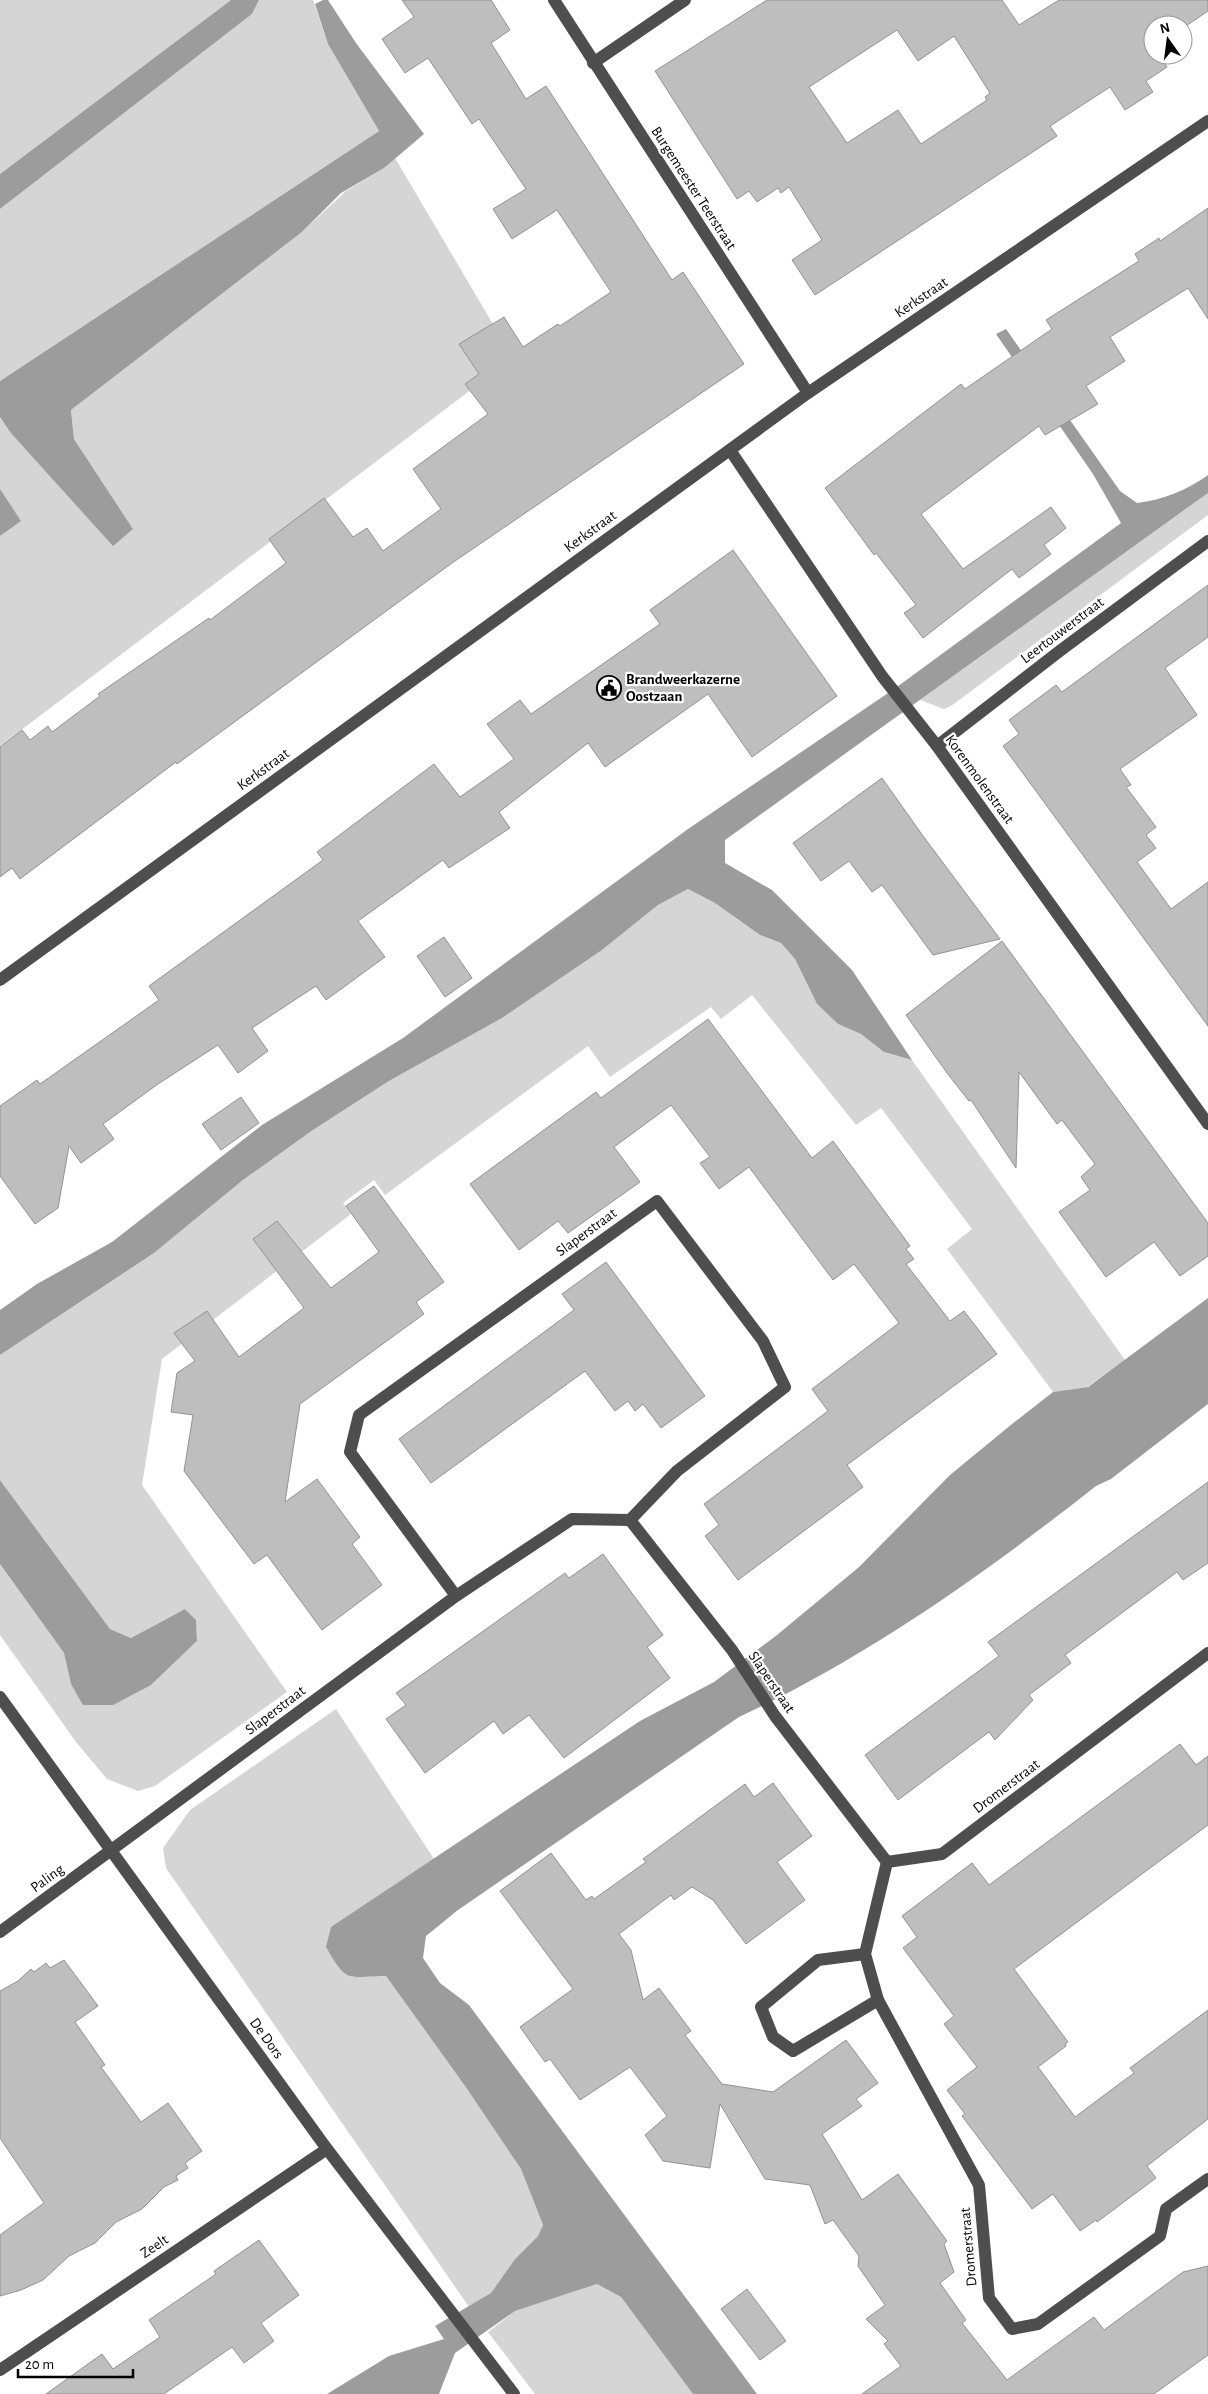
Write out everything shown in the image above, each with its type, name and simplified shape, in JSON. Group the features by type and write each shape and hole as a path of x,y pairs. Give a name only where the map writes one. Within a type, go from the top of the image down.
{"street":[{"name":"Burgemeester Teerstraat","path":"554,0 808,393"},
{"path":"593,62 685,0"},
{"name":"Kerkstraat","path":"0,980 808,393 1208,121"},
{"name":"Korenmolenstraat","path":"730,450 882,676 911,716 937,746 1208,1124"},
{"name":"Leertouwerstraat","path":"937,746 1061,650 1208,541"},
{"name":"Slaperstraat","path":"112,1850 456,1596 572,1519 630,1520 677,1471 785,1387 763,1341 656,1200 359,1415 350,1452 456,1596"},
{"name":"Slaperstraat","path":"630,1520 732,1650 775,1716 887,1862"},
{"name":"Dromerstraat","path":"1208,1653 942,1854 887,1862 865,1954 878,2000 979,2185 989,2298 1012,2330 1038,2324 1160,2236 1166,2209 1208,2179"},
{"name":"De Dors","path":"0,1697 327,2149 514,2394"},
{"name":"Paling","path":"0,1932 112,1850"},
{"path":"865,1954 818,1960 762,2007 773,2037 793,2051 878,2000"},
{"name":"Zeelt","path":"0,2370 327,2149"}],"shaded area":[{"path":"0,0 231,0 0,174"},
{"path":"231,0 259,0 252,14 0,209 0,174"},
{"path":"259,0 313,0 328,44 379,131 0,381 0,209 252,14"},
{"path":"328,0 356,43 424,134 384,168 341,193 302,232 71,410 74,439 133,529 113,546 10,432 0,417 0,381 379,131 328,44 315,4"},
{"path":"395,158 513,358 0,746 0,536 20,521 0,489 0,417 10,432 133,529 74,439 71,410 302,232 346,191 384,168"},
{"path":"1006,329 1120,491 1137,503 1147,502 1174,494 1208,475 1208,493 725,840 725,863 772,890 852,970 912,1060 884,1052 861,1034 838,1024 817,1004 795,959 781,943 760,935 715,903 688,889 658,905 602,950 502,1018 389,1081 313,1130 243,1180 154,1253 0,1355 0,1310 37,1284 112,1242 262,1125 403,1038 688,829 894,689 1121,523 1093,474 996,334"},
{"path":"0,489 21,521 0,536"},
{"path":"1208,493 1208,515 951,706 944,709 920,700"},
{"path":"688,889 715,903 760,935 781,943 795,959 817,1004 838,1024 861,1034 884,1052 912,1060 1125,1360 1087,1387 1053,1392 947,1249 972,1229 881,1108 856,1125 752,995 721,1019 711,1007 610,1077 588,1046 385,1195 374,1180 343,1203 351,1214 162,1359 142,1485 287,1692 155,1786 138,1791 107,1779 76,1742 0,1635 0,1564 64,1653 71,1684 151,1685 197,1641 196,1620 185,1609 131,1638 110,1629 0,1480 0,1355 154,1253 243,1180 313,1130 389,1081 502,1018 602,950 658,905"},
{"path":"1208,1298 1208,1404 1111,1479 1096,1486 1011,1551 924,1612 834,1668 739,1717 458,1910 426,1936 423,1958 440,1983 469,2005 757,2394 693,2394 621,2297 597,2284 515,2311 455,2353 439,2394 327,2394 389,2356 444,2339 435,2326 491,2293 515,2259 538,2236 543,2225 521,2169 465,2086 386,1976 355,1977 348,1975 338,1967 326,1947 331,1927 640,1721 714,1682 777,1635 859,1567 950,1475 1053,1392 1088,1387"},
{"path":"0,1480 110,1629 131,1638 185,1609 196,1620 197,1641 151,1685 113,1705 83,1705 71,1684 64,1653 0,1564"},
{"path":"336,1709 434,1859 391,1887 350,1977 386,1976 465,2086 521,2169 543,2225 538,2236 515,2259 491,2293 469,2307 166,1868 163,1848 190,1810"},
{"path":"597,2284 621,2297 693,2394 535,2394 488,2332 515,2311"}],"building":[{"path":"402,0 491,0 510,30 491,43 526,99 546,86 672,280 683,272 744,364 452,563 177,764 176,762 20,879 12,868 0,877 0,747 22,730 30,740 48,726 52,732 100,696 98,694 209,618 210,620 286,563 269,539 324,498 353,537 367,528 383,551 441,509 413,469 488,414 465,384 479,374 459,344 504,317 523,347 558,324 560,326 611,292 557,210 512,239 493,209 526,189 479,119 472,124 428,58 405,73 382,39 414,17"},
{"path":"767,0 1002,0 1019,25 1059,0 1208,0 1208,11 1193,21 1193,15 1143,15 1143,65 1166,65 1167,67 1146,81 1153,92 1125,110 1110,87 1050,126 1057,136 815,295 792,260 822,240 789,187 781,193 778,188 757,202 749,191 737,199 655,71","holes":["897,30 918,61 954,36 990,93 985,97 987,100 921,144 898,110 847,143 809,87"]},
{"path":"1208,208 1208,319 1188,288 1110,337 1125,361 1086,386 1098,404 1045,435 1039,426 921,514 963,569 1051,507 1066,528 1044,545 1051,554 1019,578 1012,569 923,638 904,613 916,605 876,553 874,555 825,488 961,384 965,389 1052,329 1046,320 1139,261 1135,254 1159,238 1160,241"},
{"path":"733,550 837,696 752,757 708,694 605,767 588,743 499,812 510,828 449,868 443,860 358,921 385,957 326,1000 316,986 252,1028 268,1051 238,1073 218,1045 158,1084 103,1124 114,1139 81,1163 69,1146 58,1208 35,1224 0,1176 0,1106 37,1080 40,1084 159,1000 149,986 323,860 317,852 434,764 460,797 514,759 487,724 520,700 531,714 660,624 650,610"},
{"path":"1208,585 1208,637 1165,668 1197,715 1120,769 1131,785 1126,787 1156,827 1146,835 1156,848 1137,862 1171,909 1208,882 1208,1026 1003,746 1019,734 1009,720 1056,685 1062,692"},
{"path":"882,778 1000,939 933,955 882,885 872,892 849,861 821,881 793,843"},
{"path":"444,937 472,978 445,997 417,956"},
{"path":"1002,941 1208,1223 1208,1256 1180,1276 1154,1242 1106,1277 1059,1212 1090,1190 1081,1177 1095,1164 1062,1120 1057,1124 1019,1072 1016,1168 971,1100 969,1101 947,1073 906,1015"},
{"path":"708,1019 812,1158 833,1141 910,1246 906,1249 914,1259 906,1264 950,1321 964,1311 997,1354 847,1465 863,1487 738,1580 705,1536 719,1525 704,1504 828,1411 812,1389 899,1323 854,1264 833,1280 749,1167 719,1189 700,1163 710,1157 671,1105 614,1147 640,1182 568,1233 558,1221 519,1250 470,1184 596,1092 601,1098"},
{"path":"241,1097 259,1123 221,1150 202,1124"},
{"path":"374,1186 444,1282 416,1302 424,1314 300,1404 285,1502 317,1479 360,1537 352,1544 382,1585 322,1630 267,1555 254,1564 184,1471 193,1415 171,1412 177,1373 195,1361 174,1333 207,1311 239,1357 304,1308 253,1239 277,1221 331,1288 379,1252 346,1206"},
{"path":"606,1262 705,1396 661,1428 643,1404 635,1411 628,1401 615,1411 585,1371 431,1483 399,1439 574,1310 562,1294"},
{"path":"1208,1482 1208,1563 1183,1580 1177,1572 1065,1655 1071,1663 1029,1695 1033,1700 995,1740 989,1732 898,1800 865,1755 999,1656 988,1642"},
{"path":"603,1554 663,1635 647,1647 670,1678 564,1758 529,1715 503,1734 494,1721 425,1773 386,1719 406,1705 396,1693 565,1573 569,1578"},
{"path":"1180,1744 1196,1765 1208,1756 1208,1825 1014,1969 1068,2042 1065,2044 1066,2046 1038,2067 1075,2117 1134,2073 1130,2068 1208,2010 1208,2119 1147,2166 1156,2178 1097,2222 1096,2220 1080,2231 1053,2194 1032,2209 962,2116 965,2114 947,2090 977,2067 944,2024 954,2016 903,1948 917,1937 902,1916 972,1863 989,1885"},
{"path":"773,1783 812,1836 777,1862 805,1900 746,1944 713,1900 692,1887 674,1900 671,1895 619,1934 631,1950 643,2000 659,1988 691,2031 685,2035 722,2084 773,2092 846,2040 878,2083 856,2099 862,2106 822,2134 862,2200 898,2174 947,2241 944,2244 954,2272 940,2283 966,2320 962,2323 1007,2380 1094,2317 1104,2330 1183,2272 1208,2266 1208,2355 1154,2394 862,2394 901,2366 884,2344 888,2341 866,2319 885,2305 858,2266 859,2256 833,2220 825,2224 810,2185 765,2179 720,2104 710,2168 663,2161 645,2135 667,2116 630,2067 580,2100 550,2059 545,2062 520,2027 573,1989 500,1891 551,1853 586,1900 592,1896 594,1899 646,1862 643,1859 745,1784 754,1797"},
{"path":"64,1960 98,2006 75,2022 105,2065 101,2067 141,2122 168,2103 202,2151 185,2163 188,2168 176,2176 178,2180 164,2187 142,2209 116,2222 95,2243 69,2256 43,2280 21,2290 0,2296 0,2235 44,2203 0,2138 0,1991 18,1981 31,1969 34,1972 46,1963 50,1968"},
{"path":"259,2240 299,2295 261,2323 274,2341 244,2363 232,2347 164,2394 46,2394 102,2354 113,2369 160,2337 149,2320 216,2274 214,2271"},
{"path":"747,2289 786,2341 760,2360 721,2309"}],"place":[{"name":"Brandweerkazerne Oostzaan","path":"609,688"}]}
